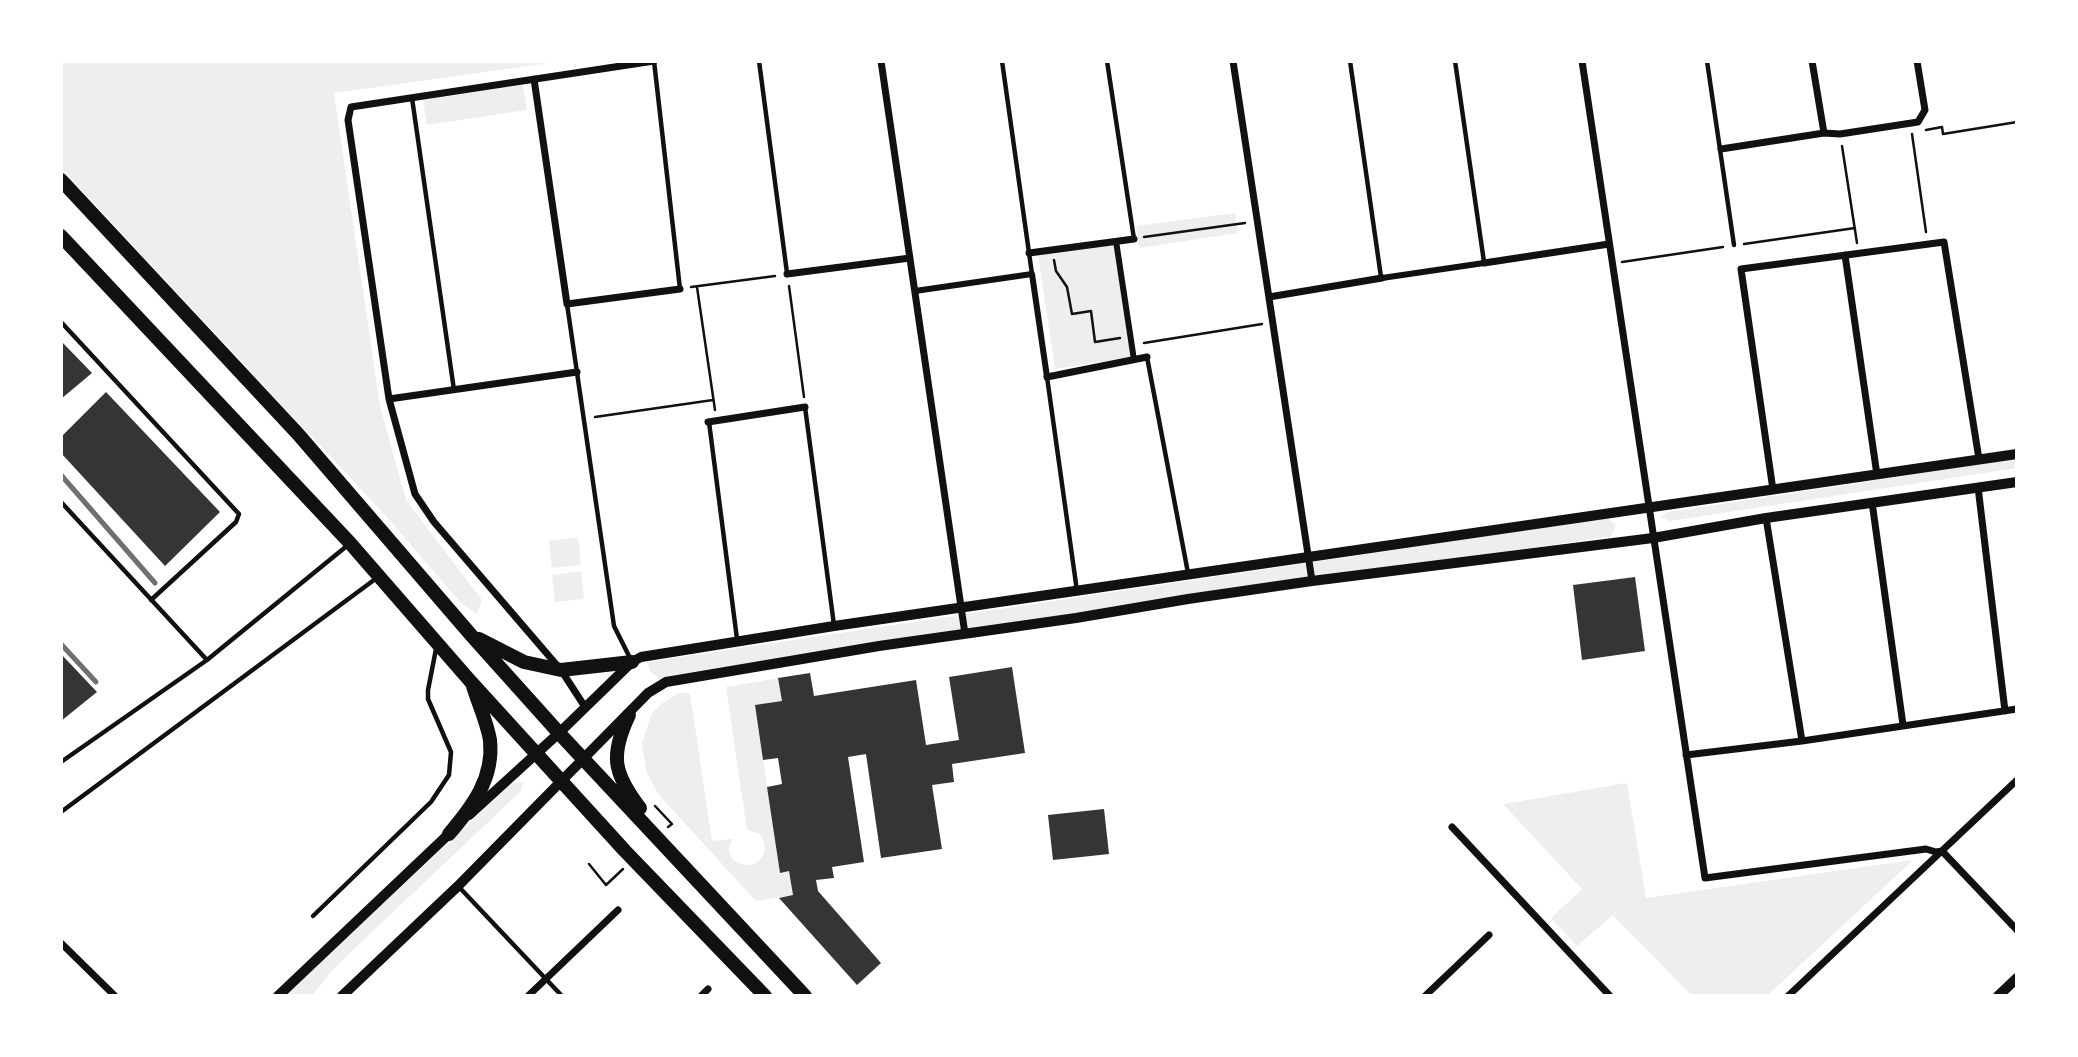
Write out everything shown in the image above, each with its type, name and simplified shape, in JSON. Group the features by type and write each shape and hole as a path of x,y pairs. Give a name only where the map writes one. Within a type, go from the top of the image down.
{"main road":[{"path":"61,180 298,433 559,733 805,996"},
{"path":"61,236 350,543 471,682 625,851 765,996"},
{"path":"471,635 524,662 561,670 632,662"},
{"path":"449,834 483,788 490,763 489,738 471,682"},
{"path":"629,715 618,738 617,770 648,829"}],"street":[{"path":"585,707 561,670 423,507 415,494 389,399 348,120 351,107 654,61"},
{"path":"881,61 965,634"},
{"path":"1233,61 1312,581"},
{"path":"1582,61 1704,878 1926,849 1936,852 1942,850"},
{"path":"1812,61 1824,132"},
{"path":"1721,149 1824,132 1840,134 1911,128 1922,119 1925,110 1917,61"},
{"path":"534,79 567,304 680,289"},
{"path":"1029,253 1134,239"},
{"path":"1116,241 1134,360"},
{"path":"1773,490 1741,269 1944,242 1979,459"},
{"path":"1269,297 1609,244"},
{"path":"1845,255 1877,475"},
{"path":"787,274 910,258"},
{"path":"915,292 1032,274 1047,377 1147,357"},
{"path":"389,399 578,372"},
{"path":"712,421 805,407"},
{"path":"278,996 632,662 641,657 834,626 2017,454"},
{"path":"342,996 458,886 649,693 666,682 879,646 1312,581 1653,538 1766,518 2017,482"},
{"path":"1978,488 2005,711"},
{"path":"1872,502 1903,725"},
{"path":"1766,518 1802,741"},
{"path":"1686,755 1802,741 2017,709"},
{"path":"1788,996 2017,780"},
{"path":"1452,827 1610,996"},
{"path":"1942,850 2017,930"},
{"path":"528,996 618,909"},
{"path":"1425,996 1489,935"},
{"path":"61,943 115,996"},
{"path":"1998,996 2017,978"},
{"path":"701,996 708,989"}],"lane":[{"path":"654,61 680,289"},
{"path":"759,61 787,274"},
{"path":"1002,61 1032,274"},
{"path":"1107,61 1134,239"},
{"path":"1350,61 1381,278"},
{"path":"1455,61 1485,263"},
{"path":"1707,61 1734,245"},
{"path":"412,98 454,390"},
{"path":"567,304 614,626 632,662"},
{"path":"61,322 239,514 236,522 151,600"},
{"path":"1147,357 1188,574"},
{"path":"1047,377 1077,592"},
{"path":"805,407 834,626"},
{"path":"712,421 737,641"},
{"path":"61,502 207,660"},
{"path":"61,762 207,660 350,543"},
{"path":"61,812 379,576"},
{"path":"313,916 431,802 449,775 451,752 428,699 437,643"},
{"path":"458,886 562,996"}],"path":[{"path":"1928,244 1911,128 1942,127 1944,134 2017,122"},
{"path":"1840,134 1859,253"},
{"path":"1134,239 1257,221"},
{"path":"1053,250 1056,271 1067,287 1072,314 1091,311 1094,342 1125,337 1132,345 1273,323"},
{"path":"680,289 787,274 805,407"},
{"path":"697,287 713,400 712,421"},
{"path":"584,419 713,400"},
{"path":"649,799 672,824"},
{"path":"589,864 606,885"}],"shaded area":[{"path":"61,61 564,61 334,93 380,406 406,500 482,600 477,614 460,602 387,517 61,168"},
{"path":"523,85 527,110 427,125 423,100"},
{"path":"1235,213 1238,233 1139,248 1136,226"},
{"path":"1114,240 1131,357 1055,369 1038,254"},
{"path":"2017,459 2017,468 1670,521 1660,517 1668,512"},
{"path":"1608,518 1616,525 1611,536 661,680 651,672 647,662"},
{"path":"578,537 581,565 552,568 549,541"},
{"path":"581,571 584,599 555,602 552,575"},
{"path":"778,678 782,701 755,706 780,872 789,871 793,895 756,901 658,794 646,771 642,744 651,715 661,704 679,693 690,693 712,841 732,839 729,849 732,859 739,864 753,864 763,856 764,842 760,834 747,830 726,687"},
{"path":"524,782 520,792 335,967 312,996 285,996 507,788"},
{"path":"1627,783 1646,898 1913,860 1767,996 1692,996 1613,915 1577,946 1551,918 1582,889 1503,804"}],"building":[{"path":"61,341 92,373 61,399"},
{"path":"106,392 220,512 165,566 61,453 61,437"},
{"path":"1635,577 1645,651 1582,660 1573,585"},
{"path":"61,654 97,692 61,721"},
{"path":"1012,667 1025,753 952,764 954,782 932,785 942,849 881,858 866,754 848,757 864,862 832,867 834,878 816,880 818,891 881,963 857,985 779,898 793,895 789,871 780,873 767,787 782,784 778,758 763,760 755,705 782,701 778,678 810,673 814,696 916,680 926,745 959,740 949,677"},
{"path":"1104,809 1109,854 1053,860 1048,815"}],"railway":[{"path":"61,475 155,583"},
{"path":"61,644 96,682"}]}
